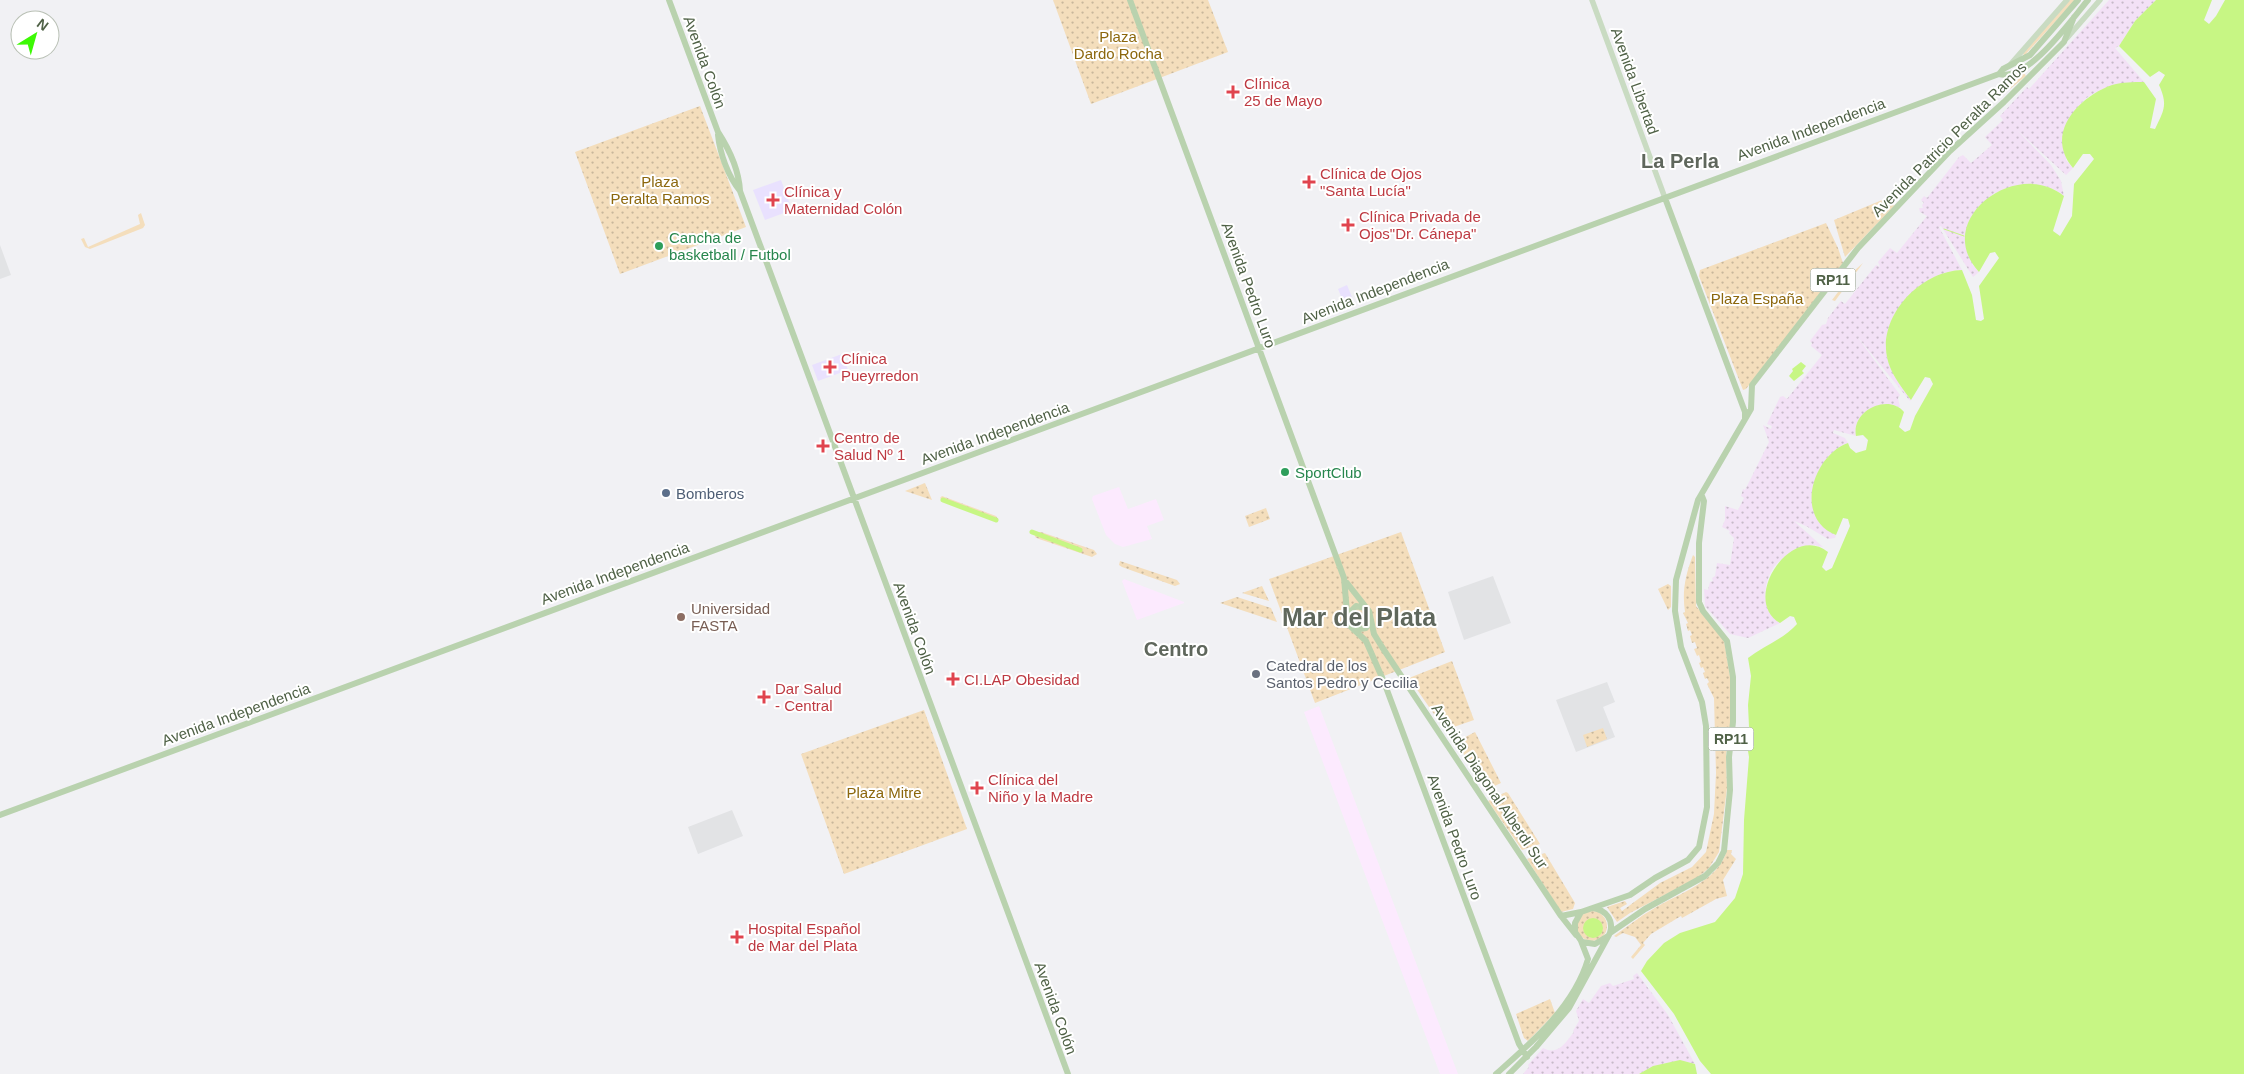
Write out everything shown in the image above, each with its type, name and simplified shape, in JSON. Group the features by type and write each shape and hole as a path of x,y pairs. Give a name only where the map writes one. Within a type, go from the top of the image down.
{"main road":[{"name":"Avenida Colón","path":"669,0 718,132 740,181 739,190"},
{"name":"Avenida Pedro Luro","path":"1130,0 1344,578 1347,600 1346,616"},
{"name":"Avenida Libertad","path":"1592,0 1745,412 1742,424"},
{"name":"Avenida Patricio Peralta Ramos","path":"1999,74 2067,0"},
{"name":"Avenida Patricio Peralta Ramos","path":"2007,67 2030,55 2078,0"},
{"name":"Avenida Patricio Peralta Ramos","path":"1999,74 2005,76 2036,59 2088,0"},
{"name":"Avenida Patricio Peralta Ramos","path":"1592,908 1630,895 1655,878 1688,860 1695,854 1700,843 1707,807 1706,726 1702,702 1681,647 1675,611 1678,568 1698,500 1752,406 1752,384 1854,254 1950,151 2004,102 2064,42 2100,0"},
{"path":"2064,42 2074,17"},
{"path":"2018,70 2039,67"},
{"name":"Avenida Independencia","path":"0,815 1999,74"},
{"name":"Avenida Colón","path":"718,132 720,146 734,183 739,190 1068,1074"},
{"name":"RP11","path":"1578,938 1594,944 1645,909 1705,876 1718,863 1724,851 1730,794 1729,757 1733,722 1732,668 1727,641 1699,604 1699,543 1704,501 1702,496"},
{"path":"1686,541 1692,538 1699,543"},
{"name":"Avenida Pedro Luro","path":"1344,578 1366,609"},
{"path":"1356,606 1366,609 1371,618 1366,628 1353,630 1348,624 1346,616 1356,606"},
{"name":"Avenida Diagonal Alberdi Sur","path":"1371,618 1374,634 1382,648 1561,916 1578,938"},
{"name":"Avenida Pedro Luro","path":"1353,630 1363,638 1371,650 1522,1051 1527,1057"},
{"path":"1371,650 1374,644 1382,648"},
{"path":"1592,908 1602,910 1607,915 1611,923 1609,934"},
{"name":"RP11","path":"1582,912 1592,908"},
{"path":"1561,916 1582,912"},
{"path":"1496,1074 1522,1051 1559,1012 1582,974 1588,956 1578,938 1575,923 1582,912"},
{"name":"RP11","path":"1508,1074 1527,1057 1573,1003 1609,934"}],"shaded area":[{"path":"2156,0 2212,0 2204,20 2209,24 2225,0 2244,0 2244,1074 1711,1074 1700,1061 1674,1014 1641,971 1647,961 1664,943 1680,933 1715,922 1735,898 1743,874 1744,820 1749,757 1747,745 1749,727 1748,705 1751,676 1748,658 1786,634 1797,624 1794,617 1790,616 1780,623 1769,612 1765,598 1768,583 1775,568 1786,555 1799,547 1814,545 1828,552 1822,567 1826,571 1832,568 1850,526 1848,519 1843,518 1836,535 1823,527 1815,515 1812,502 1813,487 1817,473 1825,460 1836,450 1848,443 1850,448 1856,453 1866,450 1868,440 1863,435 1856,436 1856,427 1859,419 1872,408 1889,404 1897,407 1904,412 1899,427 1905,432 1910,430 1915,416 1933,384 1930,378 1925,377 1911,400 1891,370 1886,349 1887,334 1899,307 1909,295 1934,277 1962,270 1972,295 1976,320 1981,321 1984,319 1979,286 1999,258 1995,252 1990,253 1979,272 1967,252 1965,233 1972,215 1986,200 2004,189 2024,184 2045,186 2064,196 2053,231 2060,236 2072,216 2074,184 2094,159 2090,154 2083,154 2073,168 2065,155 2062,142 2064,130 2069,118 2077,108 2087,98 2099,91 2116,84 2144,82 2156,99 2150,128 2155,129 2164,107 2159,85 2165,75 2159,71 2150,77 2119,46 2135,21"},
{"name":"Clínica y Maternidad Colón","path":"781,180 792,210 765,220 753,190"},
{"path":"0,245 11,275 0,279"},
{"path":"1347,285 1354,302 1345,306 1338,289"},
{"name":"Clínica Pueyrredon","path":"842,354 848,370 818,381 812,365"},
{"path":"1801,362 1806,366 1802,371 1804,373 1794,381 1789,376 1793,371 1792,369"},
{"path":"1119,487 1128,509 1156,499 1164,520 1147,526 1152,539 1123,547 1115,544 1106,535 1092,499 1093,496"},
{"path":"1493,576 1511,623 1464,640 1448,592"},
{"path":"1124,579 1184,603 1137,620 1122,581"},
{"path":"1607,682 1615,702 1603,707 1615,737 1576,752 1556,700"},
{"path":"1319,706 1458,1074 1440,1074 1304,712"},
{"path":"732,810 743,836 698,854 688,827"},
{"path":"1593,918 1600,921 1603,928 1600,935 1593,938 1586,935 1583,928 1586,921"},
{"path":"1680,1060 1695,1064 1697,1074 1639,1074 1653,1066"}],"green space":[{"name":"Plaza Dardo Rocha","path":"1053,0 1208,0 1228,52 1091,104"},
{"path":"2070,0 2075,0 2024,56 2023,53"},
{"path":"2024,73 2026,76 2010,89 2006,78"},
{"name":"Plaza Peralta Ramos","path":"700,106 746,227 620,274 575,152"},
{"path":"1887,198 1892,201 1894,206 1845,257 1834,220"},
{"path":"141,213 145,225 143,228 90,249 85,247 81,239 84,238 88,247 140,224 138,215"},
{"name":"Plaza España","path":"1826,223 1843,263 1746,389 1743,390 1699,276 1700,270"},
{"path":"1863,263 1835,301 1832,300 1854,271"},
{"path":"925,483 932,500 905,491"},
{"path":"942,496 996,516 998,519 995,520 943,501 940,498"},
{"path":"1266,508 1270,519 1249,527 1245,516"},
{"path":"1036,532 1094,550 1097,554 1092,557 1039,539 1035,537"},
{"path":"1401,532 1445,652 1315,703 1269,579"},
{"path":"1693,555 1695,557 1696,606 1724,640 1730,676 1731,721 1726,755 1727,788 1719,852 1709,868 1697,878 1630,913 1617,922 1607,907 1625,901 1627,904 1620,908 1622,911 1660,883 1692,867 1706,852 1714,814 1716,773 1714,698 1707,684 1709,682 1707,678 1705,679 1703,667 1701,668 1699,663 1701,662 1699,655 1697,656 1694,649 1697,648 1695,642 1692,643 1690,636 1692,635 1690,630 1688,631 1686,624 1688,623 1683,613 1685,612 1685,584"},
{"path":"1120,561 1177,580 1180,584 1175,586 1122,567 1119,565"},
{"path":"1668,584 1671,586 1671,607 1668,610 1658,589"},
{"path":"1262,586 1269,601 1242,593"},
{"path":"1237,597 1271,608 1277,622 1220,603"},
{"path":"1452,661 1474,720 1445,730 1409,678"},
{"name":"Plaza Mitre","path":"924,710 967,829 844,874 801,754"},
{"path":"1603,728 1607,739 1587,747 1583,735"},
{"path":"1475,732 1501,783 1486,790 1456,742"},
{"path":"1506,792 1540,844 1522,850 1488,801"},
{"path":"1727,850 1732,850 1731,854 1736,859 1723,880 1727,896 1716,899 1682,918 1681,916 1651,934 1643,943 1645,945 1633,959 1631,957 1641,945 1635,937 1623,933 1616,937 1614,936 1648,912 1706,879 1722,861"},
{"path":"1545,853 1575,903 1573,909 1561,912 1527,859"},
{"path":"1592,911 1603,915 1607,926 1603,937 1592,941 1581,937 1577,926 1581,915"},
{"path":"1550,999 1555,1013 1528,1041 1524,1038 1516,1014"}],"sand":[{"path":"2109,0 2156,0 2135,21 2119,46 2115,48 2144,82 2108,87 2092,95 2079,106 2073,123 2066,160 2073,168 2066,175 2017,130 2051,165 2061,181 2064,196 2047,187 2038,185 2020,186 1993,194 1972,264 1979,272 1973,277 1941,226 1939,227 1962,270 1934,277 1921,285 1899,308 1887,335 1886,349 1889,364 1910,401 1856,335 1900,395 1898,398 1900,407 1885,406 1869,410 1858,420 1856,436 1834,430 1833,433 1845,438 1848,443 1836,450 1826,460 1818,473 1813,502 1816,516 1824,527 1836,535 1835,538 1828,539 1794,521 1823,547 1814,545 1788,555 1775,566 1770,574 1767,583 1766,601 1773,617 1780,623 1748,638 1730,634 1705,606 1704,589 1708,590 1710,582 1713,581 1712,578 1715,576 1717,563 1730,565 1734,538 1729,533 1730,531 1722,527 1725,520 1725,506 1738,510 1744,498 1741,496 1743,489 1745,490 1769,442 1763,425 1771,429 1772,426 1767,424 1780,397 1783,396 1787,399 1822,355 1811,346 1812,343 1810,341 1822,325 1826,324 1828,318 1841,301 1845,304 1876,265 1880,267 1878,262 1890,248 1897,253 1927,216 1920,212 1919,208 1923,208 1922,205 1924,203 1921,200 1924,196 1927,198 1959,157 1963,155 1971,163 1992,145 1985,137 2003,120 2000,116 2027,87 2029,89"},
{"path":"1637,973 1668,1015 1695,1064 1666,1063 1639,1074 1523,1074 1529,1067 1528,1065 1543,1048 1553,1050 1561,1047 1574,1032 1579,1021 1576,1011 1583,999 1589,1003 1601,986 1610,983 1613,986 1634,979 1633,976"}],"waterway":[{"path":"1944,229 1964,236"},
{"path":"943,500 996,520"},
{"path":"1032,532 1080,550"}],"place":[{"name":"Clínica 25 de Mayo","path":"1233,92"},
{"name":"Clínica de Ojos \"Santa Lucía\"","path":"1309,182"},
{"name":"Clínica y Maternidad Colón","path":"773,200"},
{"name":"Clínica Privada de Ojos\"Dr. Cánepa\"","path":"1348,225"},
{"name":"Cancha de basketball / Futbol","path":"659,246"},
{"name":"Clínica Pueyrredon","path":"830,367"},
{"name":"Centro de Salud Nº 1","path":"823,446"},
{"name":"SportClub","path":"1285,472"},
{"name":"Bomberos","path":"666,493"},
{"name":"Universidad FASTA","path":"681,617"},
{"name":"Catedral de los Santos Pedro y Cecilia","path":"1256,674"},
{"name":"CI.LAP Obesidad","path":"953,679"},
{"name":"Dar Salud - Central","path":"764,697"},
{"name":"Clínica del Niño y la Madre","path":"977,788"},
{"name":"Hospital Español de Mar del Plata","path":"737,937"}],"district":[{"name":"La Perla","path":"1680,161"},
{"name":"Mar del Plata","path":"1359,617"},
{"name":"Centro","path":"1176,649"}]}
